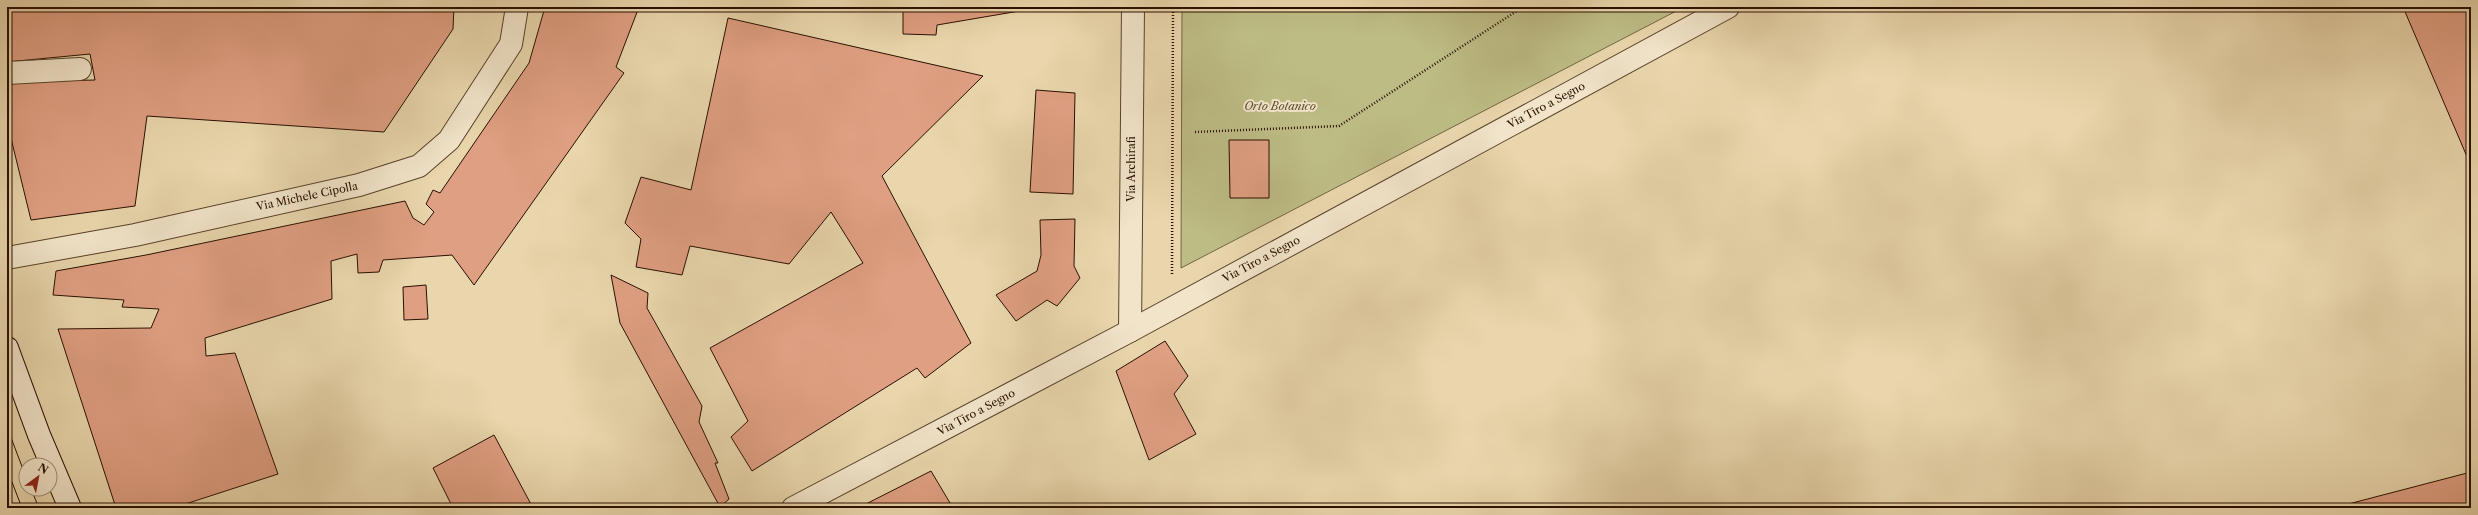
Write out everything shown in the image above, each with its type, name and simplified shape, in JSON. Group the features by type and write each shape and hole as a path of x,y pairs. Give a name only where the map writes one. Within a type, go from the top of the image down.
{"street":[{"name":"Via Michele Cipolla","path":"7,258 135,235 359,185 419,166 449,140 510,44 517,7"},
{"name":"Via Archirafi","path":"1130,331 1133,7"},
{"name":"Via Tiro a Segno","path":"793,508 1130,331 1728,7"},
{"path":"7,73 80,69"},
{"path":"7,348 39,435 70,508"}],"path":[{"path":"1172,308 1173,7"},
{"path":"1195,132 1339,126 1523,7"}],"green space":[{"name":"Orto Botanico","path":"1182,7 1684,7 1181,268"}],"building":[{"path":"7,7 454,7 453,29 384,132 147,116 135,206 31,220 7,122 7,82 95,80 90,54 7,62"},
{"path":"545,7 639,7 616,67 624,73 474,285 452,255 383,260 379,272 358,273 357,254 331,261 332,299 205,338 206,356 235,353 278,474 173,508 116,508 58,329 151,328 159,309 122,307 124,300 53,295 56,271 146,255 405,201 413,218 424,225 434,212 426,204 433,190 440,193 529,63"},
{"path":"903,7 1043,7 937,25 936,35 903,34"},
{"path":"2403,7 2468,7 2471,13 2471,166"},
{"path":"728,18 983,76 882,176 971,343 925,378 917,368 752,471 731,437 748,421 710,348 863,263 831,212 789,264 690,246 682,275 636,267 641,239 625,223 641,177 691,190"},
{"path":"1036,90 1075,93 1073,194 1030,192"},
{"path":"1229,140 1269,140 1269,198 1230,198"},
{"path":"1075,219 1074,266 1080,278 1057,306 1047,300 1016,321 996,295 1037,271 1041,255 1040,220"},
{"path":"611,275 648,293 647,308 702,406 699,422 718,463 715,463 729,499 720,507 620,323"},
{"path":"426,285 428,319 404,320 403,287"},
{"path":"1165,341 1188,376 1174,394 1196,434 1149,460 1116,371"},
{"path":"494,435 533,508 453,508 433,468"},
{"path":"931,471 953,508 858,508"},
{"path":"2471,472 2471,508 2333,508"}],"tram line":[{"path":"7,427 18,457"},
{"path":"7,469 22,508"},
{"path":"34,497 39,508"}]}
